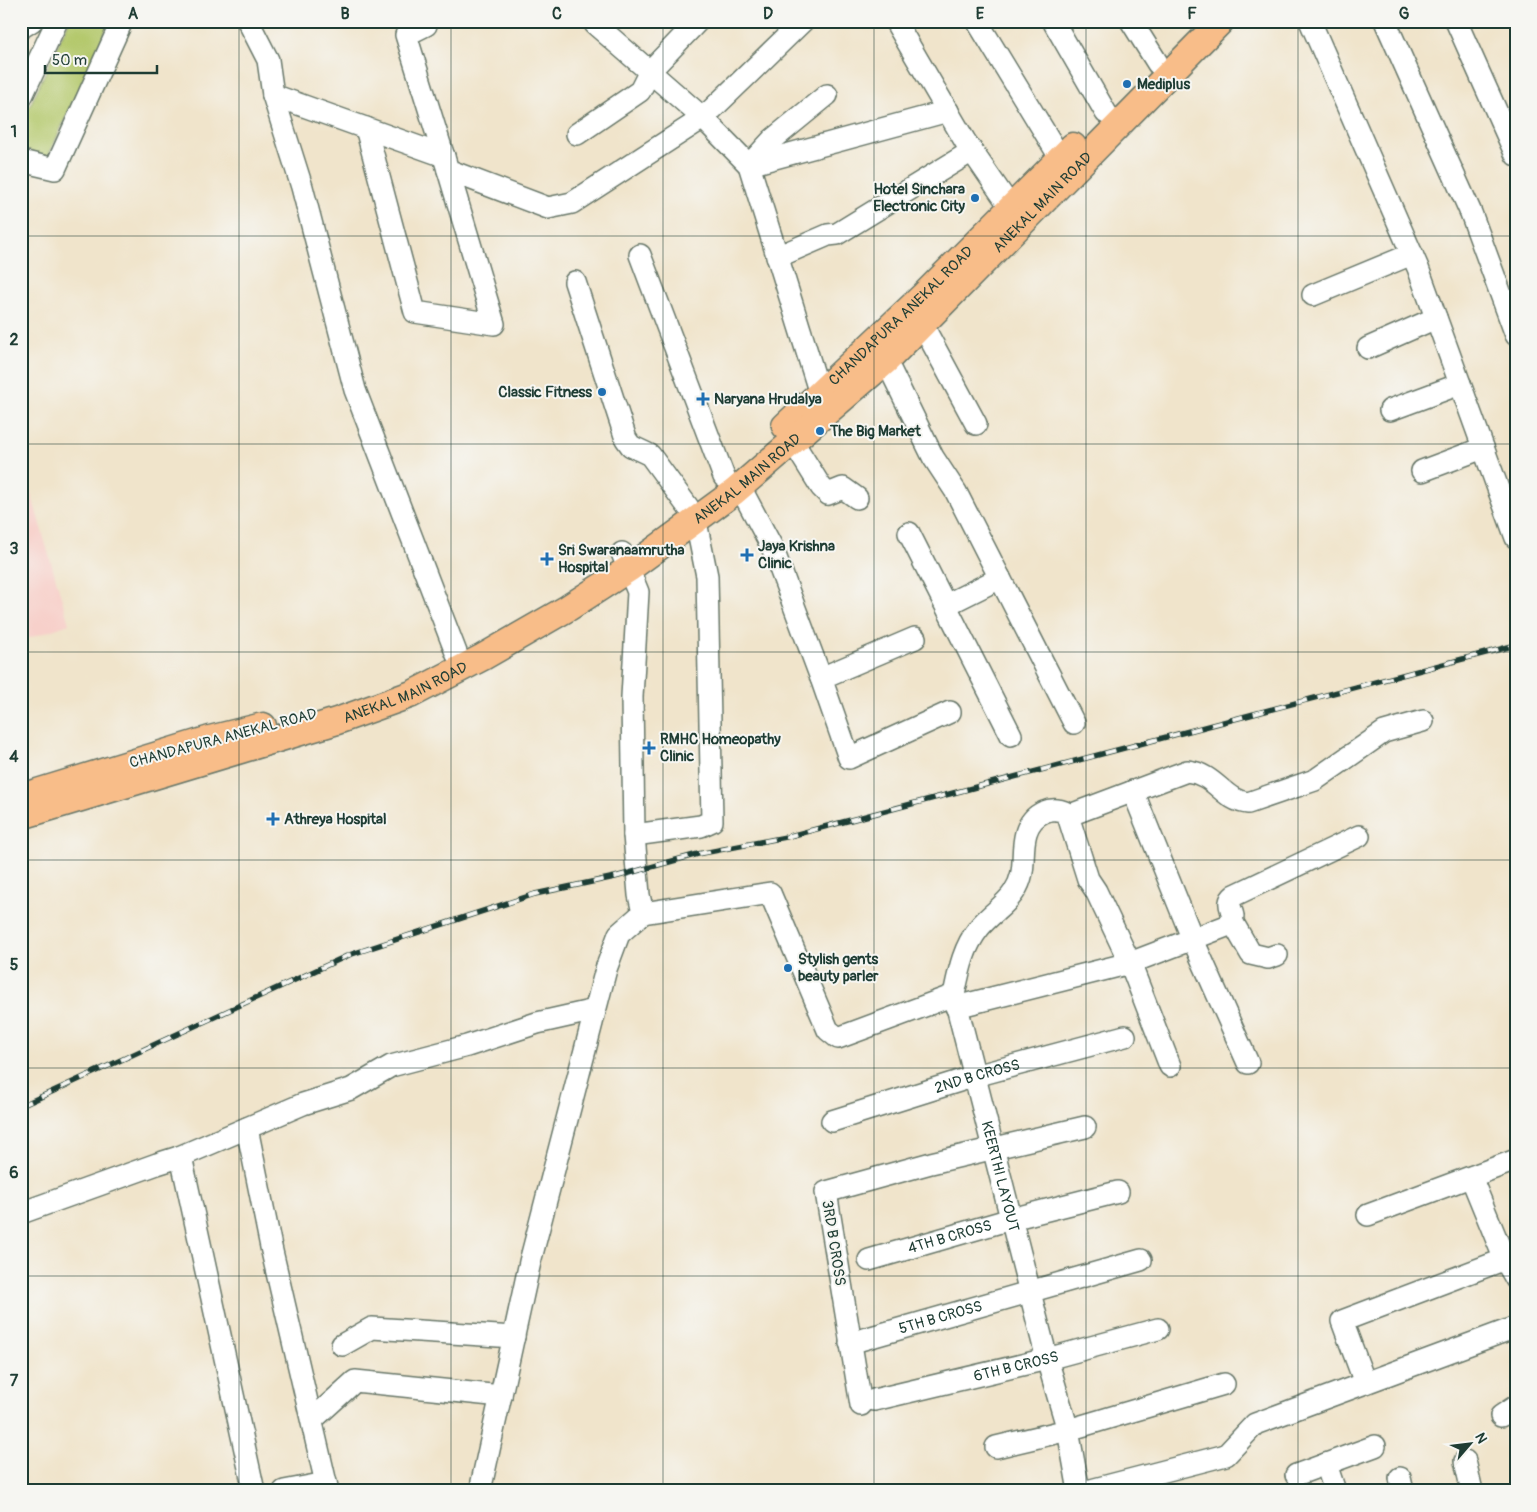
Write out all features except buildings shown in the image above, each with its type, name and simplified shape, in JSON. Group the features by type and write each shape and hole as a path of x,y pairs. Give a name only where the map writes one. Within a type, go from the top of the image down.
{"main road":[{"name":"CHANDAPURA ANEKAL ROAD","path":"732,482 759,450 820,394 916,316 1011,208 1200,21"},
{"name":"ANEKAL MAIN ROAD","path":"21,816 337,721 412,694 508,642 692,514 732,482 793,442 886,361 916,316 1221,21"},
{"name":"CHANDAPURA ANEKAL ROAD","path":"21,797 210,739 341,706 457,655 626,560"}],"street":[{"path":"21,28 32,21"},
{"path":"21,98 57,21"},
{"path":"21,161 55,169 122,21"},
{"path":"248,21 268,60 273,95 302,187 355,390 457,655"},
{"path":"366,128 415,312 494,324 406,36 426,25 426,21"},
{"path":"577,134 640,91 650,72 698,21"},
{"path":"273,95 366,128 548,208 562,207 572,203 703,118 803,21"},
{"path":"895,21 972,151 1011,208"},
{"path":"977,21 1061,159"},
{"path":"1053,21 1106,113"},
{"path":"1131,21 1158,64"},
{"path":"1310,21 1412,254 1516,538"},
{"path":"1385,21 1471,213 1516,335"},
{"path":"1456,21 1516,155"},
{"path":"595,24 703,118 749,165 820,394"},
{"path":"749,165 772,140 827,94"},
{"path":"749,165 948,111"},
{"path":"777,257 828,234 837,234 972,151"},
{"path":"1313,295 1412,254"},
{"path":"640,255 732,482 772,547 849,758 950,712"},
{"path":"575,282 626,439 631,446 650,455 692,514 707,576 712,821 701,826 634,835"},
{"path":"916,316 976,424"},
{"path":"1368,348 1436,318"},
{"path":"886,361 933,457 956,492 1074,723"},
{"path":"1390,410 1460,384"},
{"path":"793,442 821,488 828,494 843,488 856,498"},
{"path":"1422,471 1483,448"},
{"path":"909,533 1010,735"},
{"path":"626,560 638,592 632,697 634,835 639,895 643,913"},
{"path":"946,605 1000,578"},
{"path":"821,678 916,638"},
{"path":"1070,815 1187,771 1206,776 1231,798 1239,802 1248,803 1316,780 1384,732 1423,721"},
{"path":"1133,791 1193,940 1248,1063"},
{"path":"955,1001 964,951 979,927 1013,894 1018,885 1024,866 1026,833 1035,818 1046,810 1062,809 1070,815"},
{"path":"1070,815 1068,819 1088,880 1096,891 1130,963 1170,1066"},
{"path":"1277,955 1268,958 1251,954 1232,921 1232,909 1228,904 1230,899 1359,836"},
{"path":"480,1491 530,1262 595,1010 613,946 619,934 629,923 643,913 770,893 828,1030 838,1038 955,1001 1130,963 1193,940 1228,925 1232,921"},
{"name":"KEERTHI LAYOUT","path":"955,1001 1029,1292 1068,1430 1079,1491"},
{"path":"21,1213 179,1157 303,1104 351,1089 391,1066 467,1046 537,1023 595,1010"},
{"name":"2ND B CROSS","path":"832,1122 975,1076 1125,1036"},
{"path":"992,1148 1085,1127"},
{"path":"247,1128 271,1247 327,1487 284,1491"},
{"name":"3RD B CROSS","path":"868,1402 850,1343 826,1192 992,1148"},
{"path":"179,1157 185,1167 254,1491"},
{"path":"1368,1216 1516,1160"},
{"path":"1471,1177 1510,1258 1516,1279"},
{"name":"4TH B CROSS","path":"869,1260 1011,1219 1118,1192"},
{"path":"1365,1383 1342,1321 1510,1258"},
{"name":"5TH B CROSS","path":"850,1343 1141,1260"},
{"path":"1087,1491 1226,1455 1255,1424 1516,1327"},
{"path":"342,1344 372,1328 514,1337"},
{"name":"6TH B CROSS","path":"868,1402 1047,1359 1158,1329"},
{"path":"312,1420 355,1381 501,1396"},
{"path":"996,1447 1068,1430 1224,1384"},
{"path":"1296,1475 1375,1446"},
{"path":"1465,1461 1472,1491"},
{"path":"1326,1464 1335,1491"}],"shaded area":[{"path":"21,459 69,624 21,641"}],"green space":[{"path":"69,21 110,21 47,159 21,147 21,125"}],"railway":[{"path":"21,1106 349,955 535,894 615,877 698,854 786,837 1516,645"}],"place":[{"name":"Mediplus","path":"1127,84"},
{"name":"Hotel Sinchara Electronic City","path":"975,198"},
{"name":"Classic Fitness","path":"602,392"},
{"name":"Naryana Hrudalya","path":"703,399"},
{"name":"The Big Market","path":"820,431"},
{"name":"Jaya Krishna Clinic","path":"747,555"},
{"name":"Sri Swaranaamrutha Hospital","path":"547,559"},
{"name":"RMHC Homeopathy Clinic","path":"649,748"},
{"name":"Athreya Hospital","path":"273,819"},
{"name":"Stylish gents beauty parler","path":"788,968"}]}
